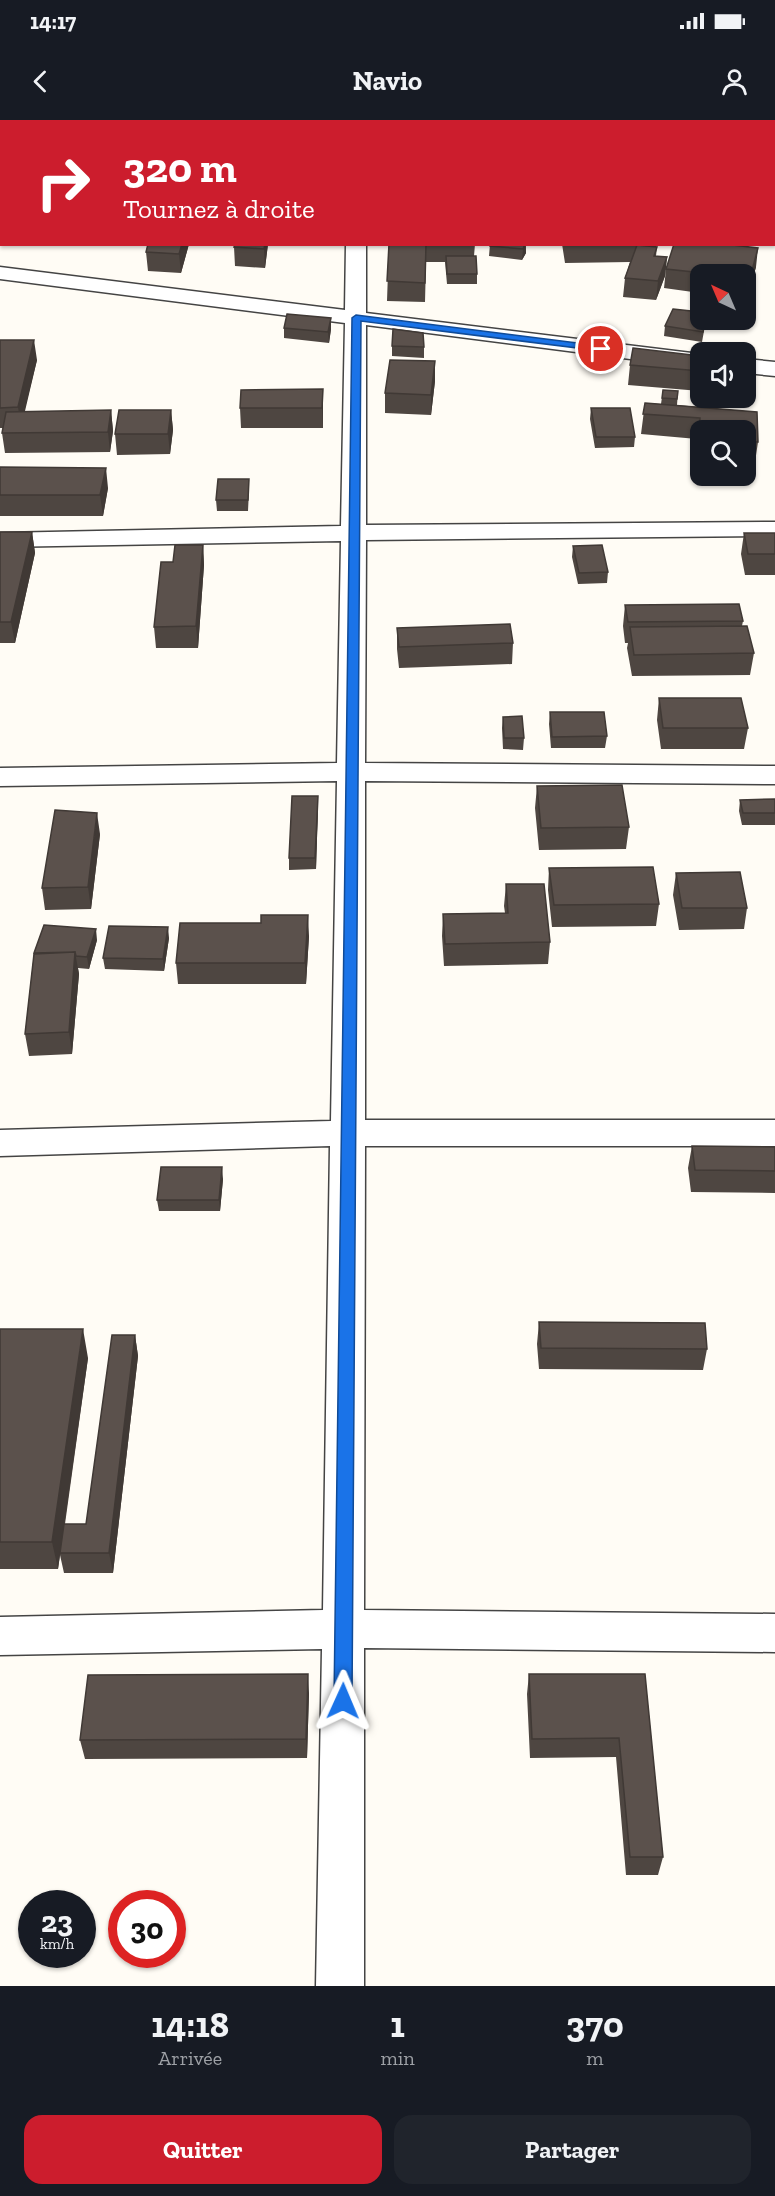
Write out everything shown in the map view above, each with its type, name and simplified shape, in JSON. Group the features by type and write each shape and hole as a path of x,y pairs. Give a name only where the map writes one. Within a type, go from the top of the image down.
{"street":[{"path":"340,1986 356,246"},
{"path":"0,273 690,360"},
{"path":"756,367 775,369"},
{"path":"0,540 354,533 775,529"},
{"path":"0,777 352,772 775,775"},
{"path":"0,1143 349,1133 775,1133"},
{"path":"0,1636 344,1629 775,1633"}],"building":[{"path":"148,246 181,246 179,254 146,252"},
{"path":"234,246 265,246 264,249"},
{"path":"389,246 426,246 425,283 387,281"},
{"path":"490,246 524,246 523,249"},
{"path":"637,246 657,247 654,256 667,257 658,281 625,278"},
{"path":"673,246 758,248 754,264 690,264 690,272 666,269"},
{"path":"446,256 476,256 477,274 447,274"},
{"path":"673,309 690,311 690,330 665,326"},
{"path":"287,314 331,318 328,332 284,328"},
{"path":"393,329 423,333 424,347 392,346"},
{"path":"0,340 34,340 18,407 0,408"},
{"path":"633,348 690,355 690,370 630,365"},
{"path":"390,360 435,361 431,395 385,393"},
{"path":"323,389 322,408 240,408 241,390"},
{"path":"663,390 678,391 677,399 662,398"},
{"path":"645,403 757,412 758,442 756,442 756,420 700,420 700,418 643,414"},
{"path":"591,408 630,408 635,437 596,437"},
{"path":"111,410 108,432 2,433 6,412"},
{"path":"119,410 171,410 168,434 115,434"},
{"path":"0,467 106,468 100,495 0,495"},
{"path":"218,479 249,479 248,500 216,500"},
{"path":"0,532 32,532 11,622 0,622"},
{"path":"744,533 775,533 775,554 748,554"},
{"path":"175,545 203,545 196,626 154,627 161,562 173,562"},
{"path":"602,545 608,572 579,573 573,546"},
{"path":"739,604 743,621 628,622 625,605"},
{"path":"510,624 513,643 399,647 397,628"},
{"path":"747,626 754,653 634,655 630,627"},
{"path":"659,698 741,698 748,728 663,728"},
{"path":"550,712 604,712 607,736 552,737"},
{"path":"522,716 524,738 504,738 503,717"},
{"path":"622,785 629,827 541,828 537,786"},
{"path":"292,796 318,796 315,858 289,858"},
{"path":"775,799 775,813 743,813 740,800"},
{"path":"55,810 97,813 88,887 42,888"},
{"path":"653,867 659,904 554,905 549,868"},
{"path":"740,872 747,908 682,908 676,873"},
{"path":"506,884 544,884 550,942 445,944 443,914 508,913"},
{"path":"261,915 308,915 305,963 176,963 180,923 261,923"},
{"path":"44,925 96,929 87,957 76,956 75,952 34,953"},
{"path":"109,926 168,927 163,959 103,958"},
{"path":"75,952 69,1032 25,1034 34,954"},
{"path":"692,1146 775,1147 775,1171 695,1170"},
{"path":"161,1167 222,1167 219,1200 157,1200"},
{"path":"539,1322 705,1323 707,1349 541,1348"},
{"path":"0,1329 83,1329 52,1542 0,1542"},
{"path":"112,1335 135,1335 109,1553 60,1553 64,1524 86,1524"},
{"path":"308,1674 306,1739 80,1740 88,1675"},
{"path":"529,1674 645,1674 663,1857 630,1857 619,1738 532,1739"}],"route":[{"path":"343,1701 356,318 601,349"}]}
